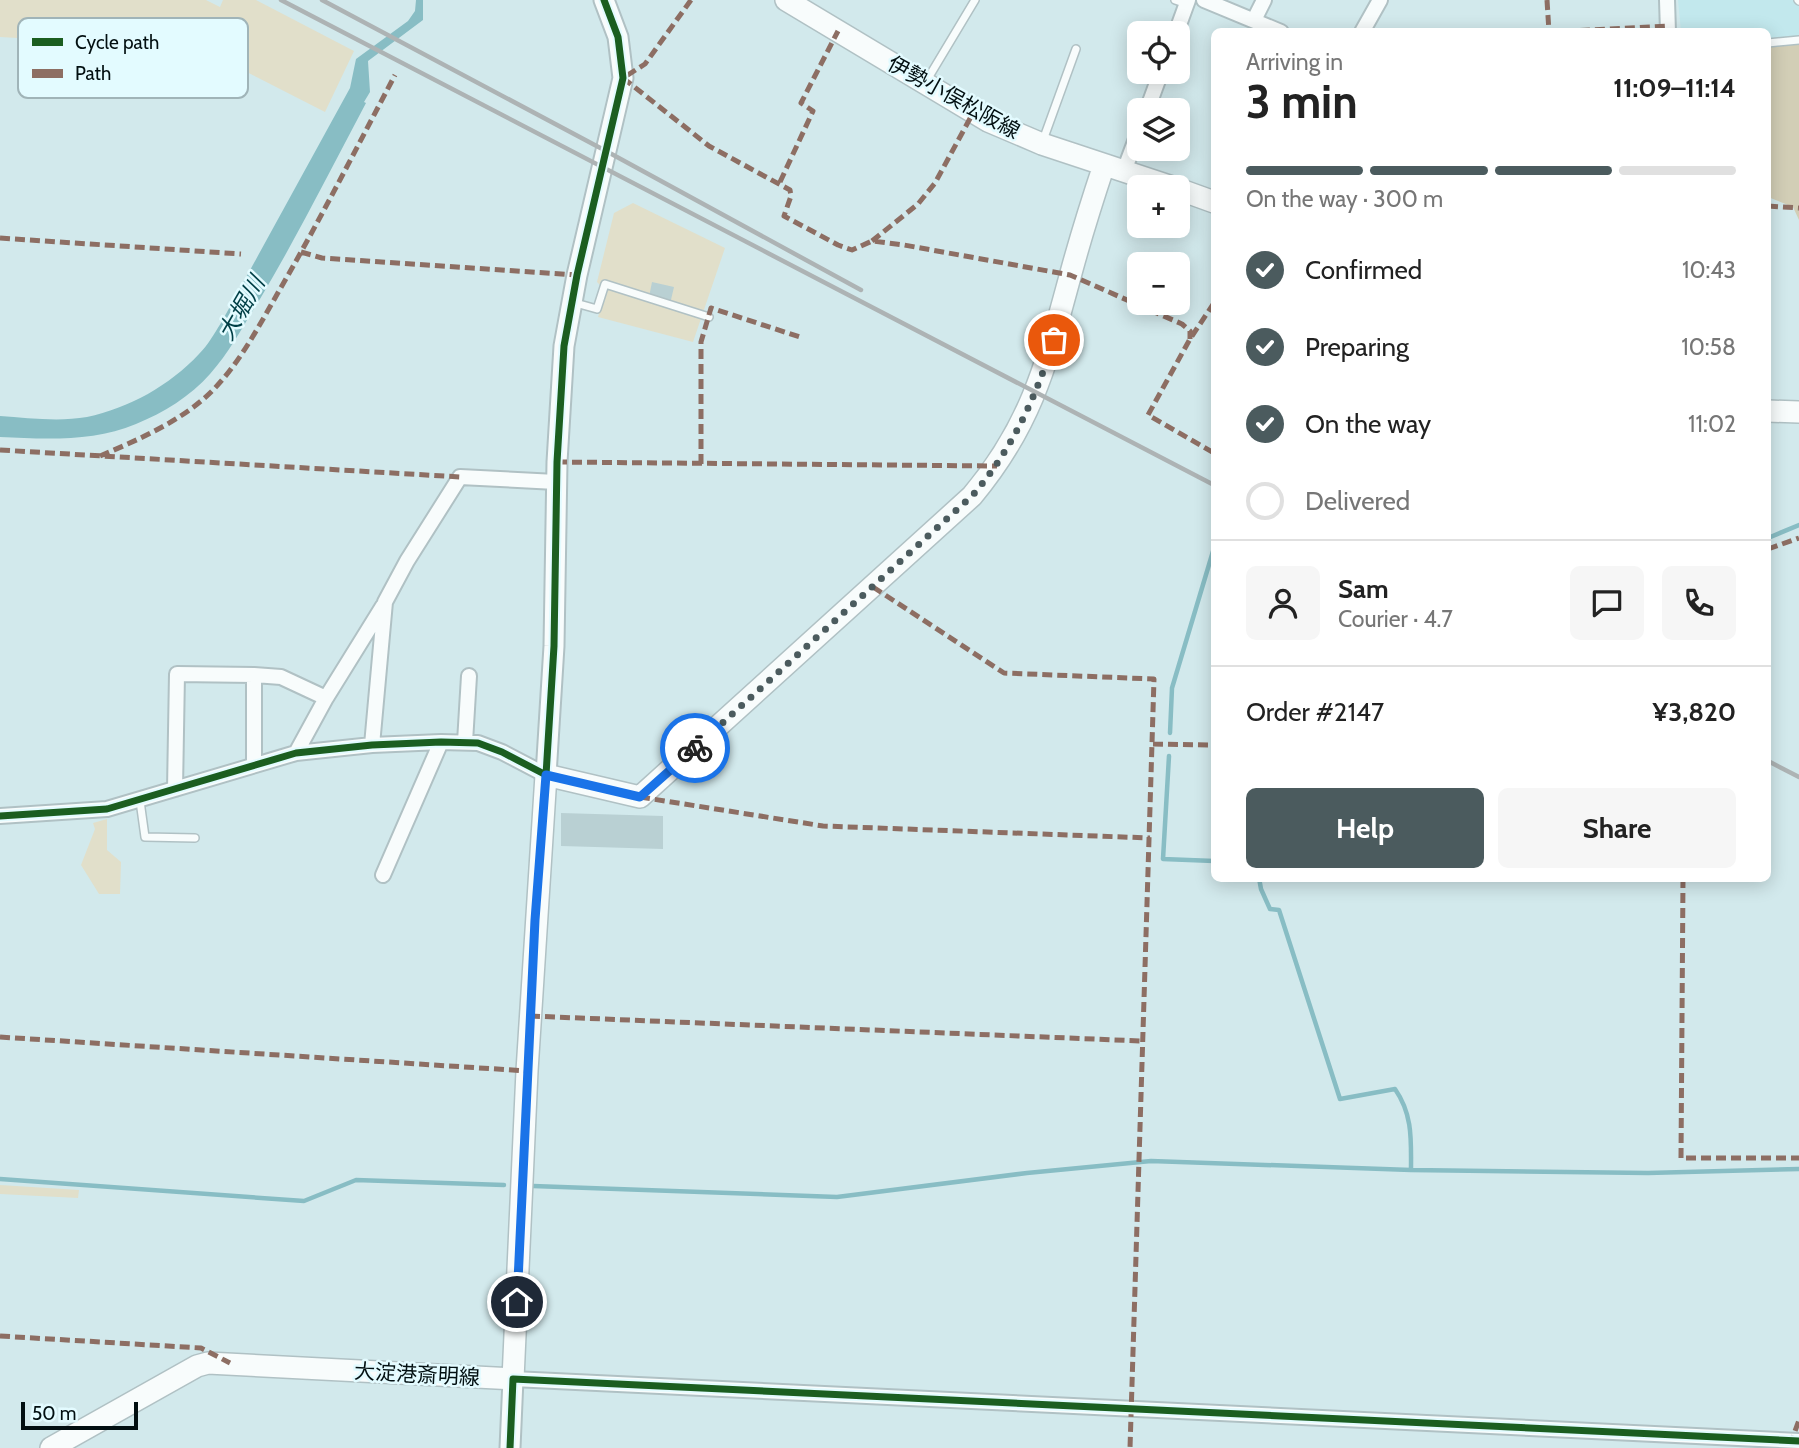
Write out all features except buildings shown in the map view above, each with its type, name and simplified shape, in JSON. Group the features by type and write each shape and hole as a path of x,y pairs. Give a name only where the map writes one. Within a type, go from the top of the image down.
{"main road":[{"name":"伊勢小俣松阪線","path":"786,0 988,121 1042,144 1135,175"},
{"path":"513,1379 528,1057 546,775 640,797 972,496 1008,449 1042,378 1114,168"},
{"path":"1190,193 1211,201"},
{"path":"1771,411 1799,412"},
{"name":"大淀港斎明線","path":"51,1448 197,1366 208,1363 513,1379"}],"street":[{"path":"0,816 107,809 296,753 372,745 478,743 546,775 556,597 556,482 564,346 571,302 623,78 618,37 604,0"},
{"path":"1204,0 1272,28"},
{"path":"1254,20 1264,0"},
{"path":"1364,28 1380,0"},
{"path":"1667,0 1668,28"},
{"path":"1178,21 1183,1"},
{"path":"1114,168 1127,149"},
{"path":"296,753 326,698 460,477 556,482"},
{"path":"372,745 385,602"},
{"path":"175,789 177,674 281,677 326,698"},
{"path":"254,675 254,764"},
{"path":"465,742 469,676"},
{"path":"383,875 441,742"},
{"path":"510,1448 513,1379 1795,1440"}],"lane":[{"path":"925,83 975,0"},
{"path":"1771,43 1799,40"},
{"path":"1042,144 1076,49"},
{"path":"571,302 597,309 605,284 709,317"},
{"path":"140,801 145,837 195,838"}],"shaded area":[{"path":"0,0 206,0 220,7 223,0 256,0 354,51 325,112 248,73 248,18 18,18 18,38 0,37"},
{"path":"1678,0 1799,0 1799,45 1771,48 1771,28 1681,28"},
{"path":"1799,40 1799,220 1793,207 1771,198 1771,43"},
{"path":"633,203 725,248 693,342 598,317 606,291 597,282 614,213"},
{"path":"107,819 107,850 121,862 120,894 99,894 81,865 95,829 93,823"},
{"path":"0,1185 79,1190 78,1198 0,1194"}],"water":[{"name":"大堀川","path":"416,0 423,0 423,20 368,61 370,92 364,102 366,103 260,299 224,357 202,382 166,409 120,430 69,438 0,437 0,416 66,419 103,413 148,394 175,376 199,354 221,323 350,88 356,59 408,21 415,11"}],"waterway":[{"path":"1771,537 1799,525"},
{"path":"1170,733 1172,688 1211,558"},
{"path":"1169,756 1163,859 1211,861"},
{"path":"533,1186 837,1197 1027,1173 1151,1161 1411,1170 1408,1118 1395,1089 1340,1099 1279,910 1270,909 1260,882"},
{"path":"1411,1170 1648,1173 1799,1169"},
{"path":"0,1179 304,1201 356,1180 504,1185"}],"railway":[{"path":"281,0 1211,483"},
{"path":"322,0 861,290"},
{"path":"1771,763 1799,777"}],"marked path":[{"path":"691,0 645,64 623,78 709,146 790,190 791,196 784,216 852,250 872,241 1070,275 1182,324 1190,331 1190,339"},
{"path":"1547,0 1549,28"},
{"path":"1629,28 1668,26"},
{"path":"780,182 813,111 801,103 838,31"},
{"path":"100,456 146,436 189,410 214,389 233,367 294,264 395,75"},
{"path":"872,241 918,204 935,183 973,113"},
{"path":"1771,206 1799,208"},
{"path":"0,238 241,254"},
{"path":"301,252 322,258 577,275"},
{"path":"701,464 701,342 711,308 803,338"},
{"path":"1211,308 1190,339 1148,415 1211,451"},
{"path":"0,450 460,477"},
{"path":"557,462 997,466"},
{"path":"1771,548 1799,538"},
{"path":"873,587 1004,673 1154,679 1130,1448"},
{"path":"1153,744 1211,745"},
{"path":"640,797 823,826 1150,838"},
{"path":"1683,882 1681,1158 1799,1158"},
{"path":"530,1016 1141,1041"},
{"path":"0,1037 527,1071"},
{"path":"0,1336 201,1348 230,1363"},
{"path":"1790,1445 1799,1420"}],"cycle path":[{"path":"0,816 107,809 296,753 372,745 478,743 546,775 554,646 557,462 564,346 577,275 623,78 618,37 604,0"},
{"path":"510,1448 513,1379 1799,1441"}],"way so far":[{"path":"695,748 972,496 996,467 1022,423 1042,378 1054,340"}],"route":[{"path":"517,1302 535,920 546,775 640,797 695,748"}]}
